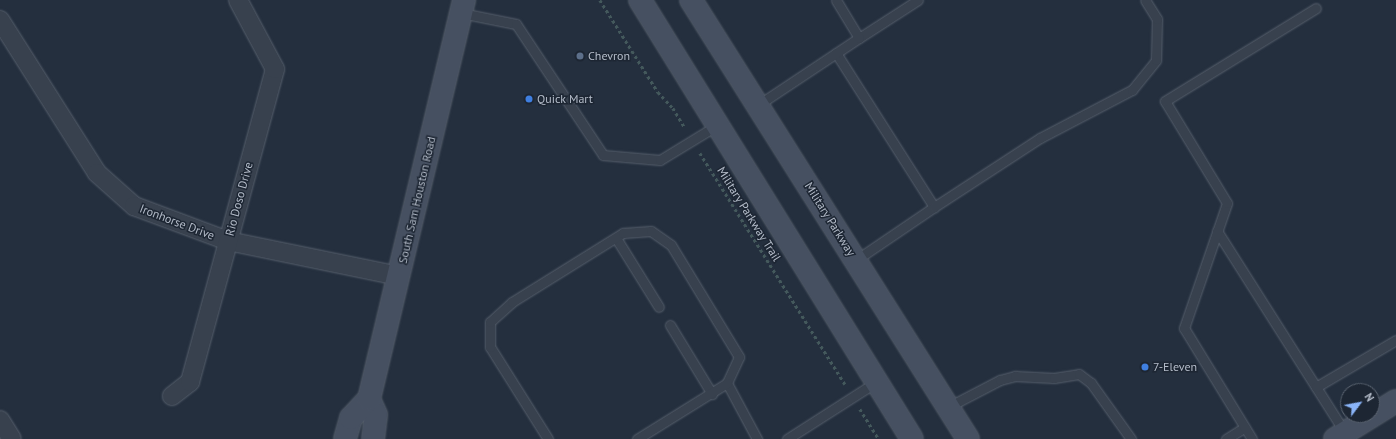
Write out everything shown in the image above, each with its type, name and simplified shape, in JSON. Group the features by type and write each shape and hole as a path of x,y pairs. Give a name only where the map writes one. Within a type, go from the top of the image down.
{"main road":[{"path":"640,0 716,126 912,439"},
{"name":"Military Parkway","path":"691,0 968,439"},
{"name":"South Sam Houston Road","path":"345,439 351,418 369,399 463,7"},
{"path":"369,399 376,415 373,439"},
{"path":"1343,437 1396,401"}],"street":[{"name":"Rio Doso Drive","path":"172,396 190,382 275,69 238,0"},
{"name":"Ironhorse Drive","path":"0,20 97,173 134,206 228,241 399,276"},
{"path":"0,420 12,439"}],"lane":[{"path":"836,0 859,38"},
{"path":"758,105 918,0"},
{"path":"856,260 1040,138 1132,90 1156,60 1157,20 1145,0"},
{"path":"463,7 516,24 603,155 660,160 693,142 716,126"},
{"path":"1252,439 1184,328 1227,203 1166,100 1316,8"},
{"path":"836,54 934,207"},
{"path":"548,439 490,347 490,322 512,302 623,233 651,231 671,245 740,357 727,383 712,394 637,439"},
{"path":"1217,231 1316,387 1343,437"},
{"path":"616,238 659,307"},
{"path":"670,325 712,394"},
{"path":"1316,387 1396,340"},
{"path":"948,407 1000,380 1015,376 1054,378 1079,374 1091,383 1131,439"},
{"path":"787,439 876,382"},
{"path":"727,383 757,439"},
{"path":"1226,439 1245,427"}],"path":[{"name":"Military Parkway Trail","path":"600,0 658,92 673,108 879,439"}],"place":[{"name":"Chevron","path":"580,56"},
{"name":"Quick Mart","path":"529,99"},
{"name":"7-Eleven","path":"1145,367"}]}
